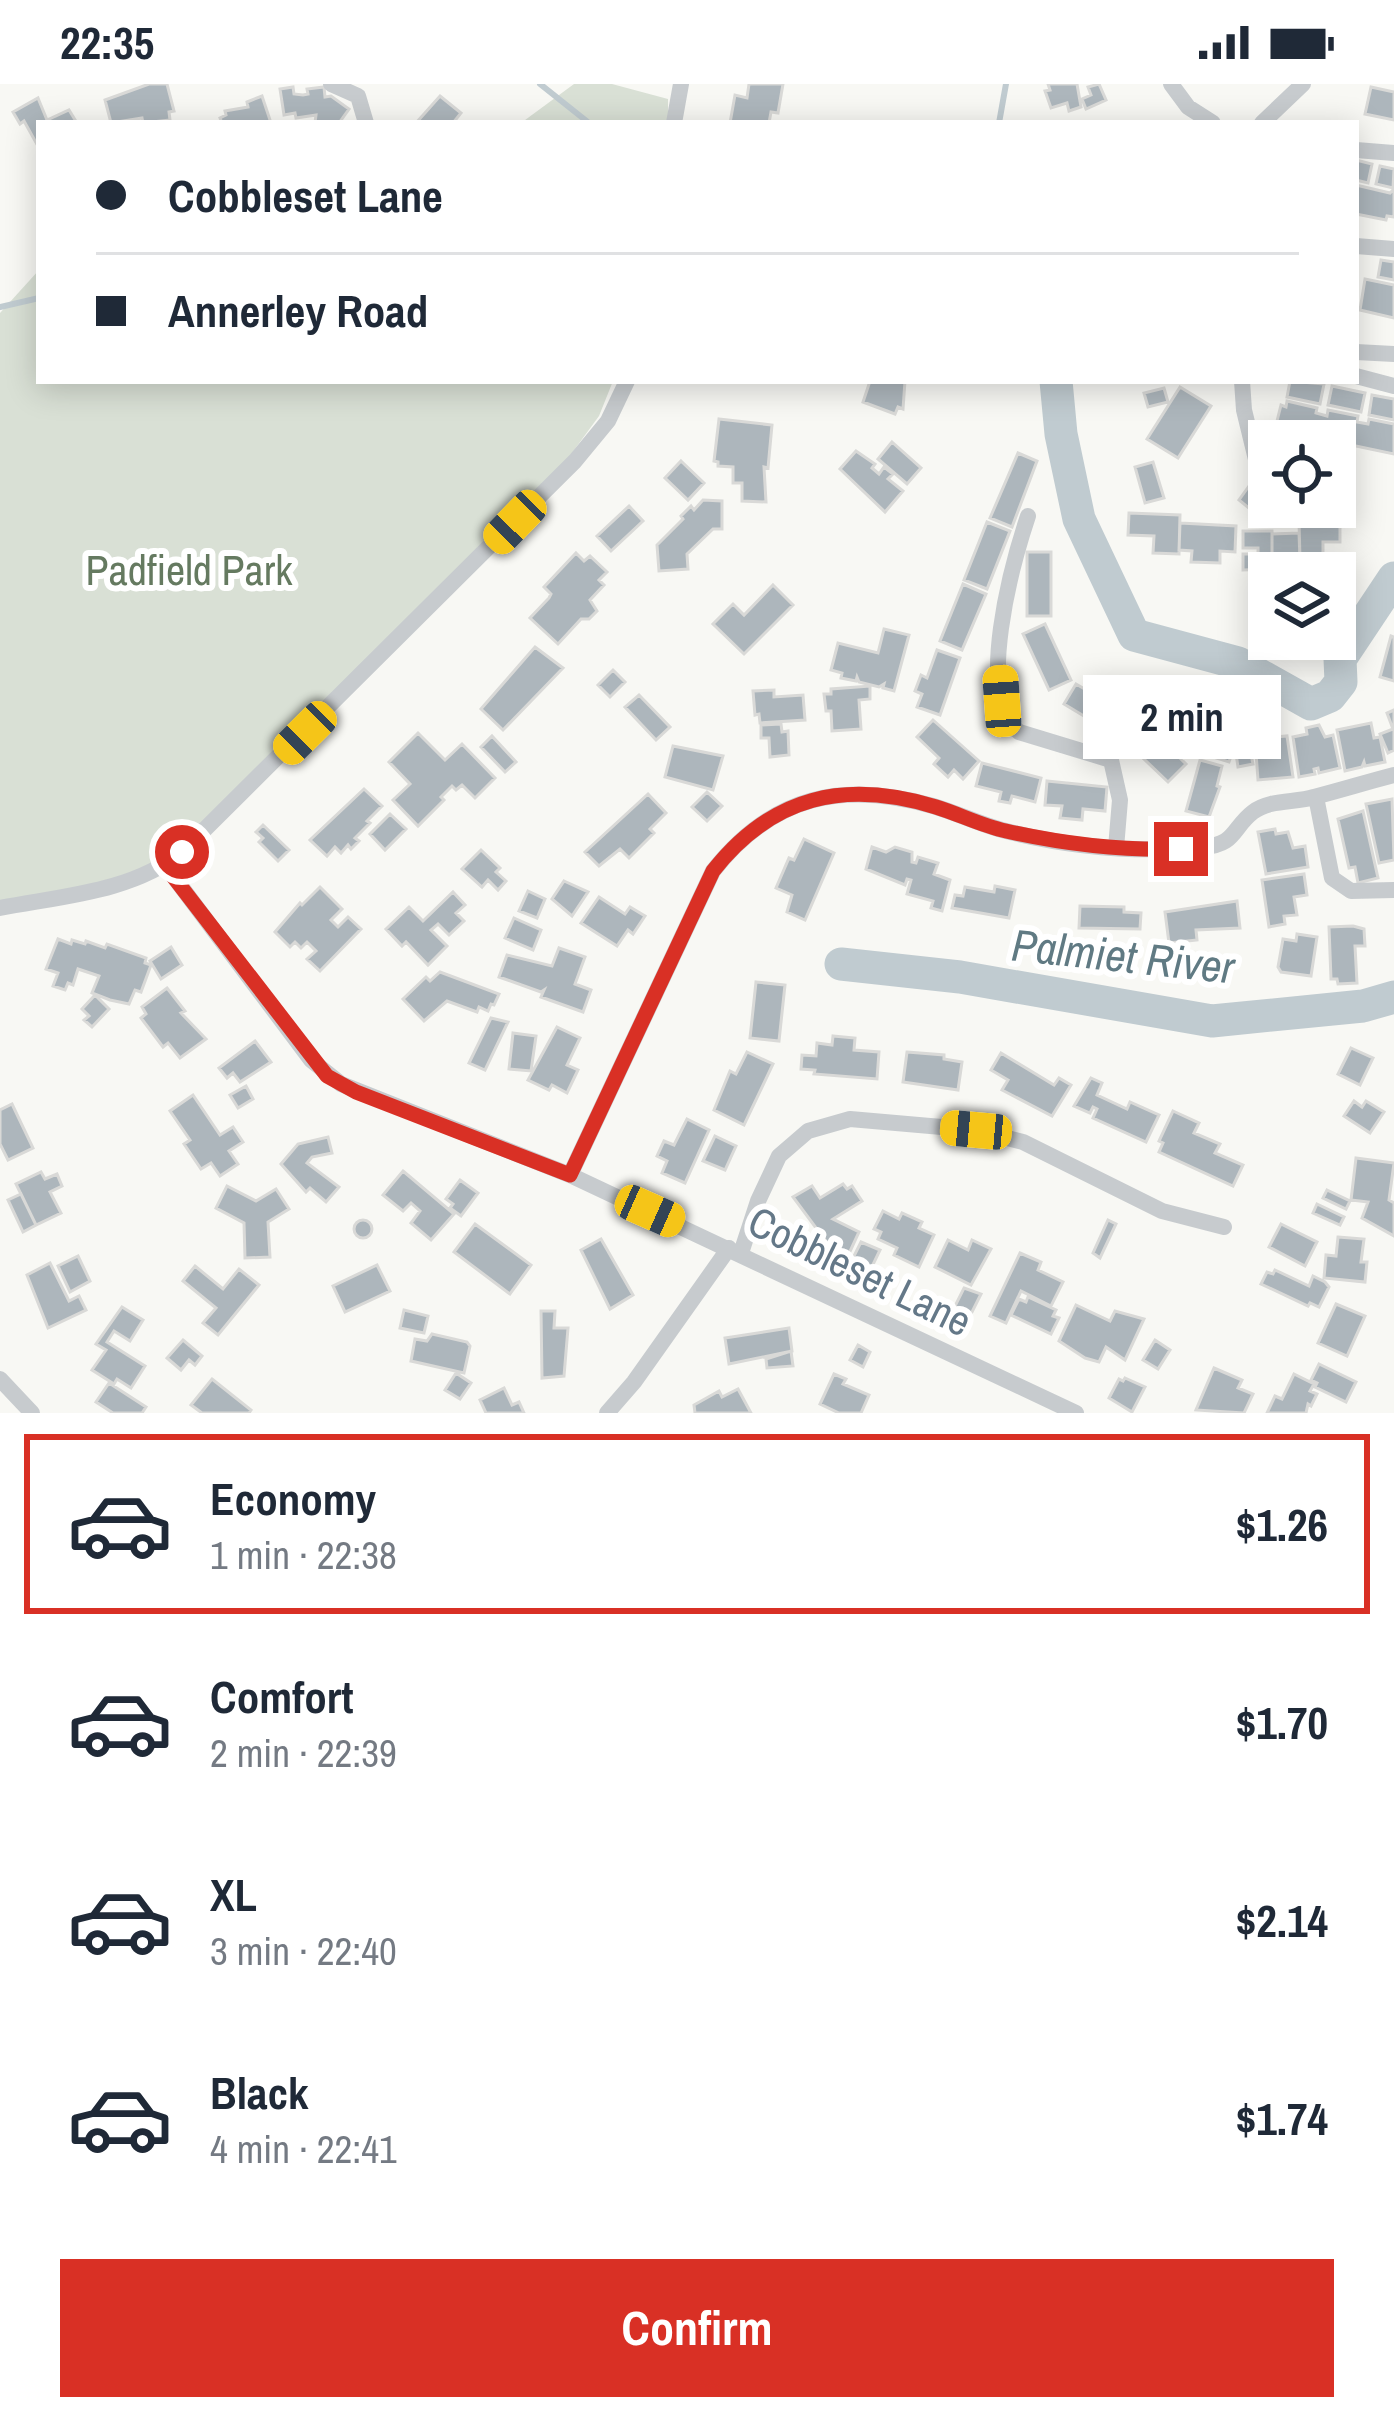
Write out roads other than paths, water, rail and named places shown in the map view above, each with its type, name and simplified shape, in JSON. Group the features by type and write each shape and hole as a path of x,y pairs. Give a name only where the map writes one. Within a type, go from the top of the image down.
{"street":[{"path":"331,84 358,96 365,120"},
{"path":"674,120 680,84"},
{"path":"1171,84 1188,107 1208,120"},
{"path":"1271,120 1304,84"},
{"path":"1359,150 1394,153"},
{"path":"1359,246 1394,249"},
{"path":"1359,352 1394,354"},
{"path":"1359,377 1394,386"},
{"path":"0,908 111,886 165,866 361,678 574,461 608,421 626,384"},
{"path":"1242,384 1248,426"},
{"path":"1028,517 999,630 1002,701 1009,723 1019,731 1111,760 1120,800 1116,848"},
{"path":"570,1175 713,871 742,838 780,811 814,798 889,798 1073,845 1208,847 1228,840 1256,810 1394,775"},
{"path":"1316,797 1327,866 1339,886 1370,892 1394,890"},
{"name":"Cobbleset Lane","path":"165,866 327,1076 356,1092 570,1175 1076,1413"},
{"path":"607,1413 735,1250 779,1156 808,1131 850,1119 976,1130 1023,1142 1162,1211 1225,1227"},
{"path":"0,1379 32,1413"}],"waterway":[{"name":"Palmiet River","path":"540,84 585,120"},
{"path":"1000,120 1006,84"},
{"path":"0,307 36,299"},
{"name":"Palmiet River","path":"1056,384 1061,434 1079,519 1134,635 1238,663 1311,704 1330,696 1341,682 1340,659 1394,578"},
{"name":"Palmiet River","path":"841,964 960,977 1212,1021 1363,1006 1394,997"}],"park label":[{"name":"Padfield Park","path":"189,570"}]}
